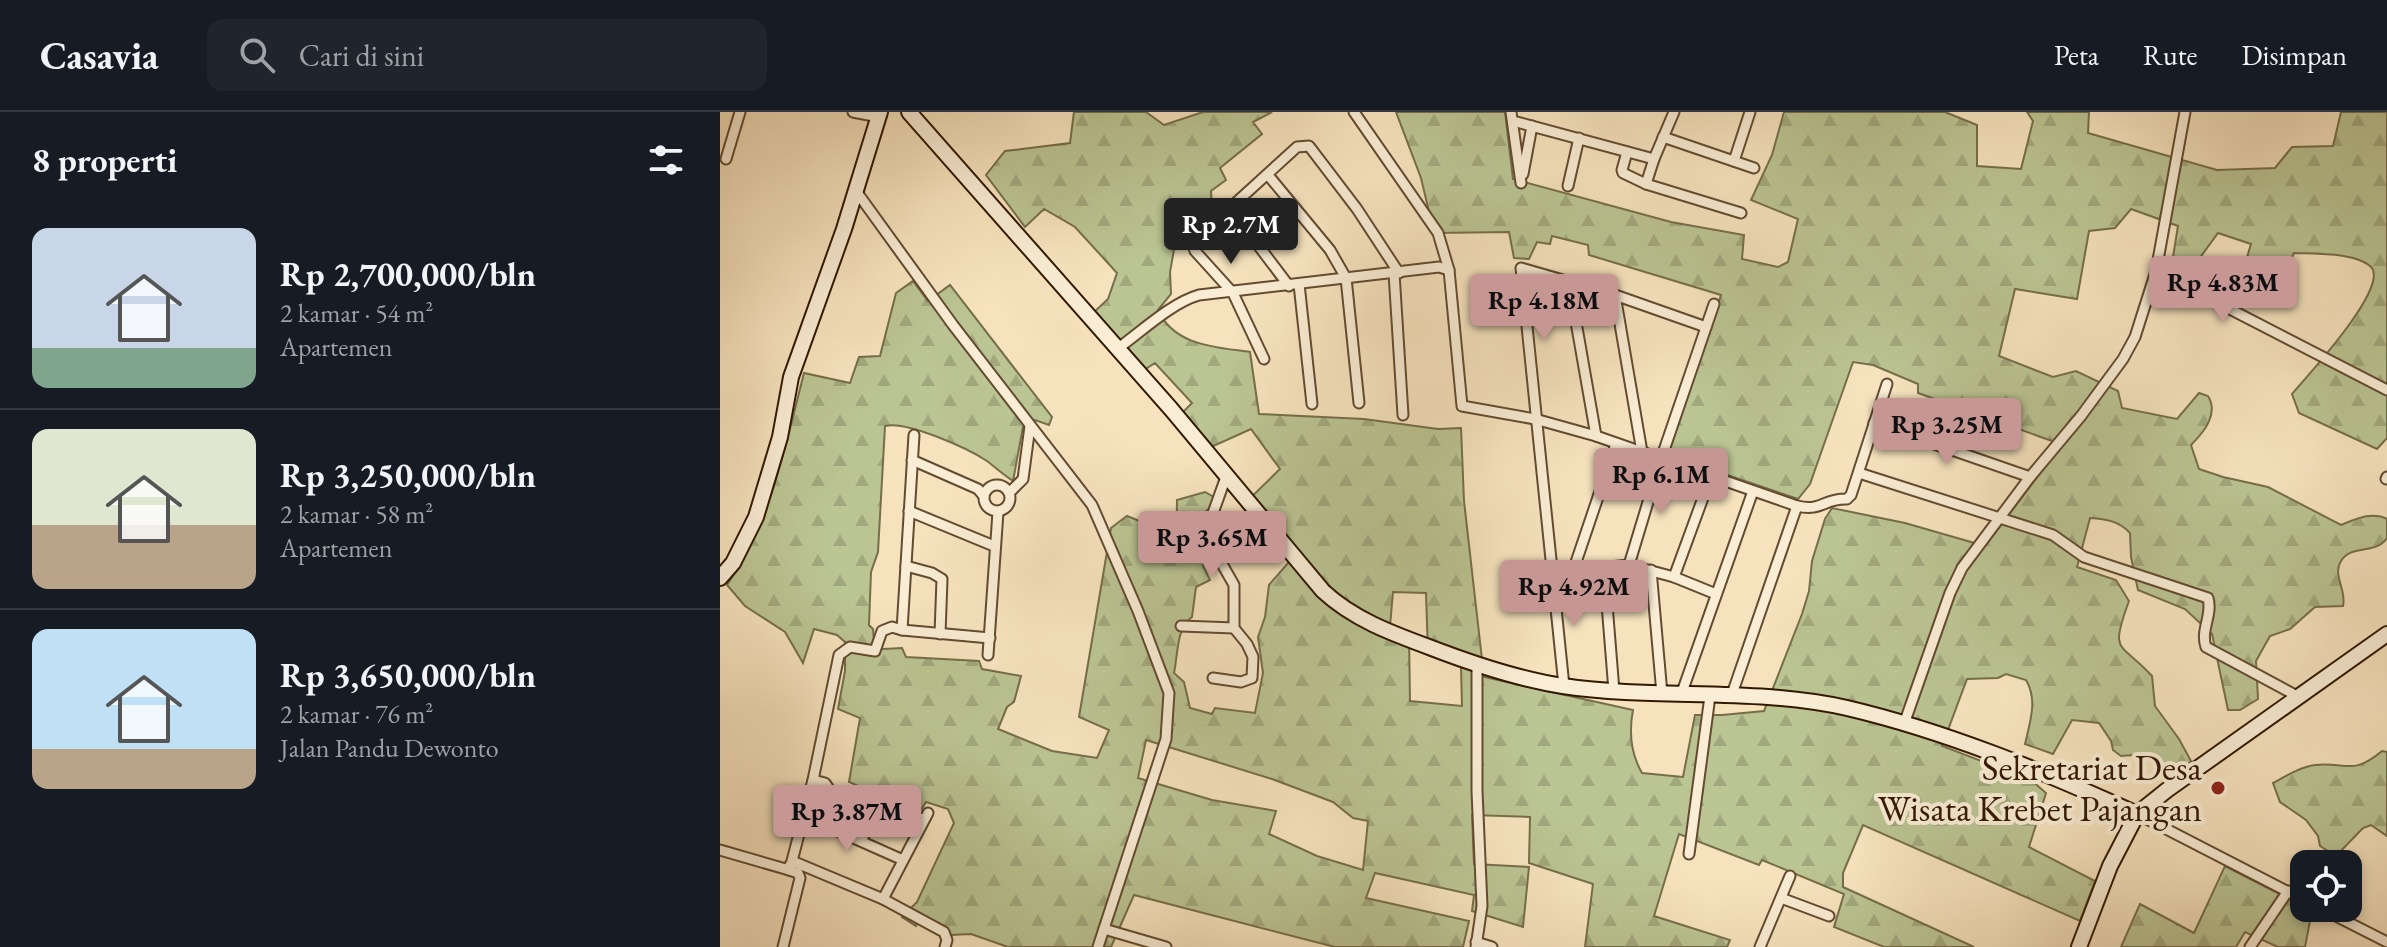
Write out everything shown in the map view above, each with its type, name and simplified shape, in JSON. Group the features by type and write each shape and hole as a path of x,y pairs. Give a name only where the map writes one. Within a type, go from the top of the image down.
{"street":[{"path":"726,159 740,112"},
{"path":"720,578 733,563 756,517 780,437 791,377 856,191 879,114 853,112"},
{"path":"909,112 1334,601 1375,626 1477,665 1564,686 1845,708 1904,724 2020,764 2137,814 2288,891 2250,947"},
{"path":"1354,112 1438,233 1449,270 1462,406 1535,419 1596,436 1797,506 1815,509 1832,499 1847,499 1851,495 1887,384"},
{"path":"1646,184 1674,112"},
{"path":"1734,161 1750,112"},
{"path":"1904,724 1956,579 1998,519 2123,359 2135,337 2156,271 2185,112"},
{"path":"1512,116 1532,126 1654,159"},
{"path":"1512,116 1521,183 1532,126"},
{"path":"1663,137 1754,168"},
{"path":"1568,186 1579,138"},
{"path":"1264,359 1233,293 1191,243 1195,231 1230,208 1297,147 1309,146 1357,209 1397,273 1403,415"},
{"path":"1627,152 1623,173 1646,184 1741,213"},
{"path":"1268,175 1330,250 1346,278 1359,403"},
{"path":"856,191 1092,505 1169,693 1166,739 1098,947"},
{"path":"1230,208 1294,285 1312,404"},
{"path":"1117,349 1187,298 1439,267 1449,270"},
{"path":"1564,686 1521,268 1615,295 1706,327"},
{"path":"2156,271 2387,390"},
{"path":"1569,282 1596,436"},
{"path":"1615,295 1642,452"},
{"path":"1629,565 1714,304"},
{"path":"1874,423 2030,477"},
{"path":"1009,493 1023,479 1030,426"},
{"path":"902,630 914,435"},
{"path":"1573,571 1616,444"},
{"path":"912,460 978,489 989,510 998,512 1006,509 1010,501 1004,486 987,488 983,495"},
{"path":"1859,473 2062,539 2072,551 2084,557 2208,598 2210,609 2203,638 2206,647 2297,696"},
{"path":"1674,577 1711,476"},
{"path":"1213,678 1247,681 1254,675 1253,657 1234,628 1234,585 1213,548 1212,528 1217,497 1226,477"},
{"path":"1681,695 1753,491"},
{"path":"1731,697 1797,506"},
{"path":"909,511 994,546"},
{"path":"988,655 998,512"},
{"path":"1552,573 1629,565 1674,577 1716,594"},
{"path":"906,566 942,579 940,634"},
{"path":"1604,567 1614,691"},
{"path":"1651,570 1662,694"},
{"path":"1181,626 1234,628"},
{"path":"790,866 813,780 839,655 850,647 875,651 886,628 892,627 990,638"},
{"path":"2079,947 2110,866 2137,814 2297,696 2384,641"},
{"path":"1477,665 1477,791 1482,906 1476,944 1492,947"},
{"path":"1689,854 1710,696"},
{"path":"813,780 825,783 830,790 818,822"},
{"path":"861,841 880,805 926,816 883,899"},
{"path":"804,816 903,860"},
{"path":"720,850 790,866 883,899 944,932 947,940 945,947"},
{"path":"783,947 800,878 790,866"},
{"path":"1762,946 1790,876"},
{"path":"1781,898 1829,916"},
{"path":"2348,922 2387,942"},
{"path":"1104,929 1166,947"}],"green space":[{"path":"1074,112 1146,112 1164,125 1203,112 1272,112 1253,122 1262,134 1220,168 1226,180 1211,191 1212,208 1175,244 1170,272 1171,294 1158,310 1165,322 1185,338 1210,346 1250,352 1259,414 1364,419 1438,429 1461,428 1464,501 1484,677 1633,710 1632,742 1642,773 1683,777 1695,715 1764,711 1802,614 1809,591 1812,561 1825,519 1832,508 1905,523 1985,546 2060,447 2052,441 1918,393 1918,384 1873,365 1853,362 1810,484 1798,499 1668,455 1721,295 1589,255 1588,245 1552,236 1550,244 1537,242 1529,259 1514,258 1509,232 1434,233 1421,178 1396,112 1505,112 1513,179 1671,222 1744,235 1742,259 1778,267 1788,262 1798,219 1751,200 1772,155 1784,112 1945,112 1977,125 1977,166 2021,169 2033,121 2027,112 2089,112 2088,133 2217,170 2275,168 2292,147 2333,146 2341,112 2387,112 2387,438 2377,449 2299,413 2292,394 2344,332 2374,279 2372,268 2346,256 2294,253 2271,304 2249,299 2242,274 2251,244 2218,233 2191,270 2173,257 2178,226 2131,209 2115,228 2089,231 2077,299 2015,289 1999,356 2053,377 2076,371 2118,391 2122,408 2177,419 2199,393 2208,396 2211,416 2205,429 2191,445 2199,469 2268,487 2341,525 2364,517 2387,519 2387,538 2377,546 2345,556 2341,561 2338,572 2343,606 2315,607 2290,629 2270,636 2256,661 2258,699 2240,710 2228,710 2212,634 2185,609 2138,590 2130,533 2112,521 2090,518 2077,567 2116,580 2129,601 2120,631 2121,646 2152,676 2155,706 2191,761 2172,778 2145,754 2121,756 2113,750 2099,723 2072,720 2053,754 2025,744 2032,695 2026,680 2006,674 1998,678 1967,679 1942,746 2031,780 2046,793 2029,847 2095,881 2080,921 1863,825 1843,873 1843,887 1974,947 1884,947 1834,927 1844,894 1762,860 1759,865 1679,834 1654,916 1730,940 1727,947 1585,947 1593,884 1529,863 1530,817 1472,815 1474,864 1529,867 1523,927 1472,911 1474,895 1375,873 1366,898 1469,921 1463,947 1335,947 1134,895 1111,947 1008,947 971,934 950,935 935,922 921,916 916,926 902,917 917,902 954,823 948,809 926,802 919,813 849,782 860,718 838,709 845,671 845,642 837,635 814,629 803,663 785,632 745,606 727,585 766,510 804,373 850,383 859,357 880,356 896,293 913,281 928,301 950,285 1052,417 1049,425 1035,420 1023,427 1013,481 987,461 952,443 907,427 885,426 878,552 871,572 869,625 873,629 874,642 883,649 902,648 906,657 979,661 982,669 1021,676 1014,702 1007,707 998,729 1052,751 1097,758 1109,730 1079,717 1111,528 1127,516 1147,524 1163,546 1176,549 1177,500 1205,492 1221,501 1203,513 1209,540 1203,566 1210,580 1196,587 1192,617 1180,635 1174,673 1184,682 1190,708 1212,714 1215,708 1255,713 1263,673 1258,637 1265,617 1269,585 1289,562 1242,506 1280,469 1251,429 1209,448 1182,413 1192,403 1155,363 1144,370 1092,314 1108,299 1117,273 1075,227 1044,209 1025,227 986,175 1005,151 1070,143","holes":["1393,592 1426,593 1428,655 1461,667 1462,706 1410,701 1409,635 1390,626","1146,740 1272,779 1333,802 1353,818 1368,821 1363,870 1317,856 1269,834 1276,811 1212,800 1138,778"]},
{"path":"2382,751 2387,752 2387,836 2371,825 2363,828 2342,850 2326,850 2320,846 2318,836 2306,820 2280,802 2273,783 2309,766 2356,766"},
{"path":"2225,866 2290,899 2290,922 2310,922 2305,947 2278,947 2245,932 2236,947 2121,947 2140,904 2194,933"}],"place":[{"name":"Sekretariat Desa Wisata Krebet Pajangan","path":"2218,788"}]}
